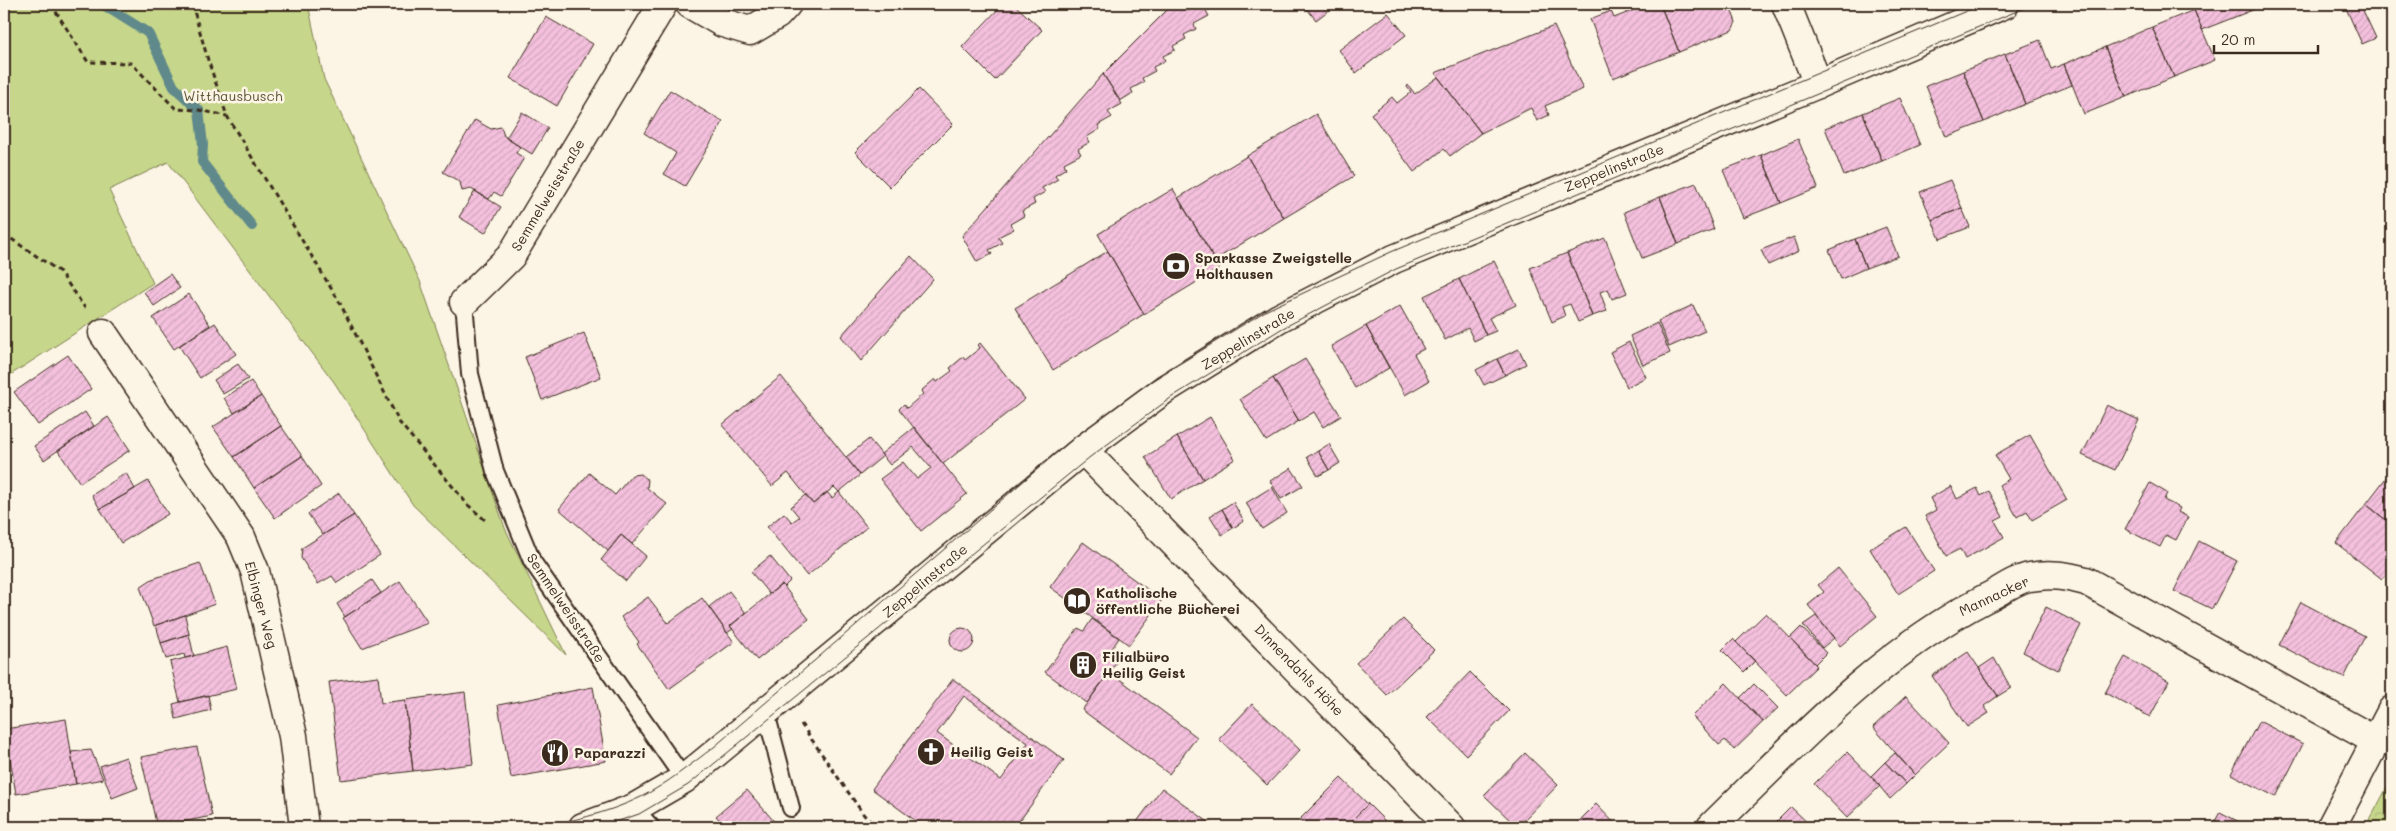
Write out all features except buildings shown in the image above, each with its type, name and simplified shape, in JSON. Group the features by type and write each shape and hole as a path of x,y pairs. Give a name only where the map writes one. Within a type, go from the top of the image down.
{"street":[{"name":"Semmelweisstraße","path":"464,302 511,256 663,4"},
{"path":"690,4 722,22 750,31 777,15 787,4"},
{"path":"1786,4 1818,84"},
{"name":"Zeppelinstraße","path":"583,827 643,818 684,779 775,706 1085,448 1165,389 1279,318 1394,259 1818,84 2005,4"},
{"name":"Elbinger Weg","path":"103,333 241,537 255,571 293,736 304,827"},
{"name":"Dinnendahls Höhe","path":"1085,448 1090,457 1451,827"},
{"name":"Mannacker","path":"1711,827 1842,699 1901,652 1953,615 2028,577 2061,574 2086,581 2376,740"},
{"path":"2331,827 2392,710"}],"lane":[{"name":"Semmelweisstraße","path":"464,302 470,374 495,471 532,561 684,779"},
{"path":"775,706 791,808"}],"path":[{"path":"51,4 88,62 130,63 176,109 199,110 227,116"},
{"path":"192,4 227,116 340,303 398,422 468,505 490,524"},
{"path":"4,234 60,272 103,333"},
{"path":"775,706 864,816 876,827"}],"green space":[{"name":"Witthausbusch","path":"4,4 308,4 324,79 420,281 505,528 566,655 413,505 334,382 168,162 109,190 153,283 4,379"},
{"path":"2392,778 2392,827 2366,827"}],"waterway":[{"path":"102,4 148,33 174,87 199,110 203,145 202,162 252,226"}],"tram line":[{"path":"531,827 573,820 615,808 651,792 669,780 714,747 1076,436 1150,382 1267,310 1391,252 1983,4"},
{"path":"601,827 639,814 688,785 1090,457 1172,397 1281,329 1396,269 2034,4"}],"place":[{"name":"Sparkasse Zweigstelle Holthausen","path":"1176,266"},
{"name":"Katholische öffentliche Bücherei","path":"1077,601"},
{"name":"Filialbüro Heilig Geist","path":"1083,665"},
{"name":"Heilig Geist","path":"931,752"},
{"name":"Paparazzi","path":"555,753"}]}
